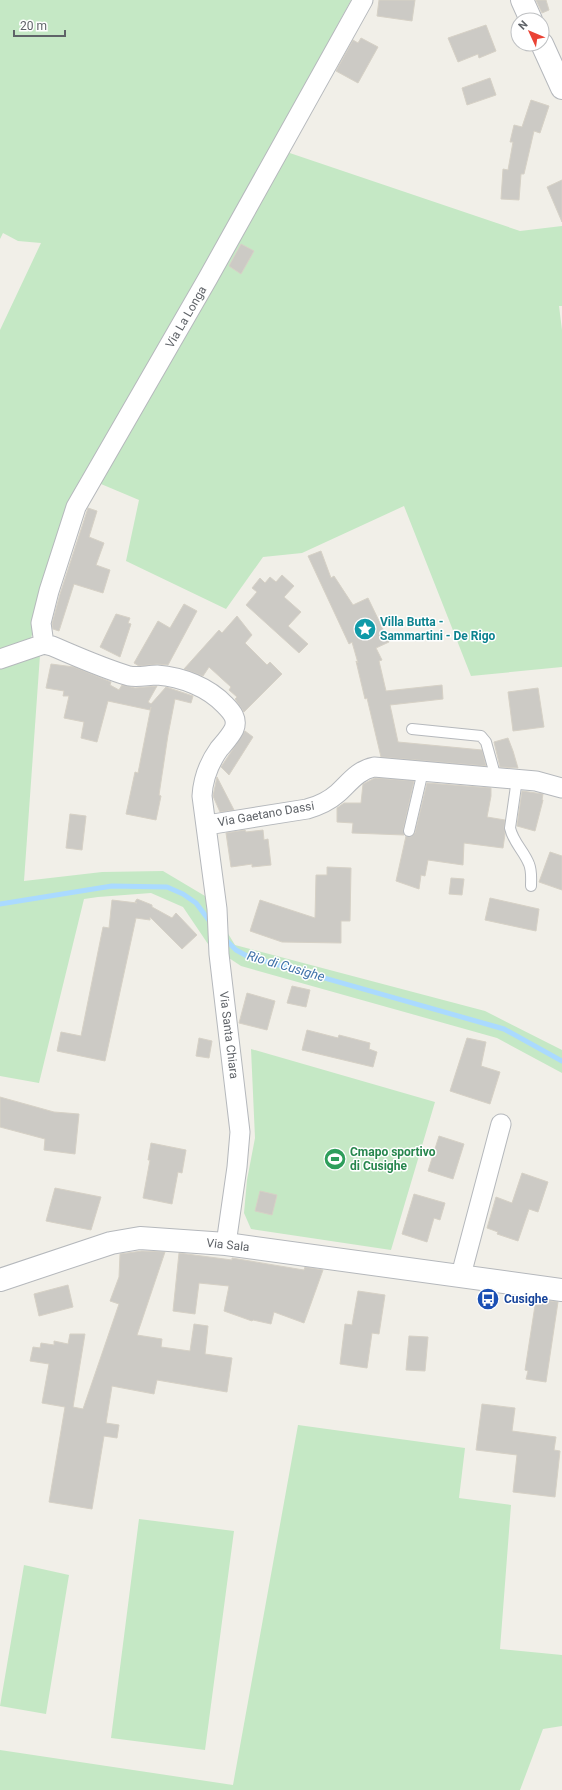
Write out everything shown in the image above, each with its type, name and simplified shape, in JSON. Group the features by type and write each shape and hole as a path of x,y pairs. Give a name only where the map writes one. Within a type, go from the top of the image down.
{"street":[{"name":"Via La Longa","path":"44,644 41,623 47,598 76,507 208,278 363,0"},
{"path":"522,0 527,12"},
{"path":"546,52 562,88"},
{"path":"0,659 44,644"},
{"name":"Via Gaetano Dassi","path":"44,644 104,668 132,676 158,676 191,683 211,692 232,713 236,721 234,729 214,756 204,780 202,796 207,824 307,809 316,806 337,794 357,775 367,768 381,767 517,779 544,782 562,788"},
{"name":"Via Santa Chiara","path":"207,824 217,909 219,954 240,1132 237,1167 226,1244"},
{"path":"461,1275 501,1124"},
{"name":"Via Sala","path":"0,1280 126,1240 157,1238 226,1244 562,1290"}],"lane":[{"path":"412,729 481,736 486,742 496,778"},
{"path":"409,831 423,771"},
{"path":"517,779 510,828 511,836 529,863 532,871 531,886"}],"green space":[{"path":"0,0 351,0 272,147 520,231 562,226 562,306 559,306 562,330 562,667 471,676 404,506 302,553 263,557 226,609 126,561 139,500 82,476 31,638 40,655 24,881 102,872 163,871 205,896 235,945 485,1011 562,1050 562,1073 497,1038 241,966 208,944 183,907 151,893 84,899 39,1083 0,1076 0,330 41,243 18,241 3,233 0,239"},
{"name":"Cmapo sportivo di Cusighe","path":"251,1049 435,1102 391,1250 251,1229 244,1213 247,1180 255,1138"},
{"path":"298,1425 465,1448 459,1498 511,1505 500,1649 562,1655 562,1726 543,1729 520,1790 0,1790 0,1750 233,1785"},
{"path":"139,1519 234,1531 205,1750 111,1738"},
{"path":"24,1565 69,1575 46,1714 0,1706"}],"building":[{"path":"379,0 415,0 412,21 377,16"},
{"path":"536,0 546,0 549,10 542,12"},
{"path":"486,25 496,51 479,58 478,54 458,62 448,38"},
{"path":"361,38 378,47 358,83 336,71 353,40 358,43"},
{"path":"490,78 496,95 467,105 462,88"},
{"path":"531,100 549,106 540,133 534,131 524,174 521,174 519,200 501,199 503,169 508,170 513,142 510,142 514,125 522,127"},
{"path":"562,180 562,222 547,187"},
{"path":"241,244 254,251 241,274 229,266"},
{"path":"88,508 97,511 89,537 104,543 96,565 110,570 103,593 74,584 59,631 53,629 52,624 60,594"},
{"path":"321,551 331,578 334,576 353,605 368,598 389,642 376,648 382,660 379,661 386,691 442,685 443,699 390,705 398,742 482,750 486,766 381,757 367,698 365,699 352,642 349,644 308,556"},
{"path":"282,575 294,586 284,597 301,612 288,626 308,644 299,653 246,605 257,592 252,588 260,578 265,583 270,577 276,582"},
{"path":"184,604 197,611 168,665 157,664 139,666 134,663 158,621 170,628"},
{"path":"116,614 130,618 128,623 131,624 120,657 100,647"},
{"path":"237,616 252,635 245,643 267,665 270,662 282,674 244,712 235,699 237,697 229,690 231,687 209,667 203,676 184,669 219,630 222,633"},
{"path":"51,664 74,667 111,682 110,685 119,690 122,685 135,688 157,686 148,702 151,704 166,687 193,696 191,703 175,699 168,735 159,795 161,796 156,820 126,814 135,772 138,773 151,707 150,710 108,701 97,742 81,738 84,722 64,718 69,696 63,696 64,691 46,688"},
{"path":"538,688 544,727 513,731 508,692"},
{"path":"245,731 253,737 229,775 221,767"},
{"path":"508,738 518,768 500,767 494,742"},
{"path":"217,777 234,810 220,812 213,796"},
{"path":"375,778 414,781 403,830 404,835 352,833 353,823 337,822 337,808 344,803 361,803 363,784"},
{"path":"427,783 491,788 487,817 505,820 505,834 503,848 464,843 463,865 428,860 425,876 421,875 419,889 396,881 406,836 411,837 415,833"},
{"path":"522,791 543,794 543,800 535,831 517,826"},
{"path":"70,814 86,816 82,850 66,848"},
{"path":"245,830 246,832 263,830 264,840 268,839 271,865 252,867 252,864 231,867 226,833"},
{"path":"550,852 562,856 562,890 539,882"},
{"path":"327,867 351,868 350,921 341,921 341,943 282,942 250,931 260,900 315,918 316,875 327,875"},
{"path":"451,878 464,879 462,895 449,894"},
{"path":"490,898 539,909 536,931 485,920"},
{"path":"137,899 152,905 152,907 172,918 176,913 197,935 182,949 150,917 150,920 136,918 105,1061 57,1051 61,1032 81,1036 103,927 109,928 112,900 137,903 135,902"},
{"path":"292,986 310,990 306,1007 287,1003"},
{"path":"247,993 275,1001 267,1030 239,1023"},
{"path":"307,1030 338,1038 339,1035 370,1043 369,1049 377,1052 373,1067 302,1050"},
{"path":"199,1038 212,1041 209,1058 196,1056"},
{"path":"467,1038 486,1042 481,1066 500,1072 490,1104 450,1091"},
{"path":"0,1097 54,1112 79,1114 75,1154 44,1150 45,1139 0,1127"},
{"path":"439,1136 464,1144 453,1179 428,1171"},
{"path":"151,1143 186,1150 182,1173 178,1172 172,1204 143,1198 150,1160 148,1160"},
{"path":"522,1173 548,1182 538,1212 529,1209 518,1241 497,1234 498,1232 487,1228 496,1197 512,1203"},
{"path":"55,1188 101,1197 91,1230 46,1221"},
{"path":"260,1191 277,1195 272,1215 255,1211"},
{"path":"414,1194 445,1203 440,1220 434,1218 427,1242 402,1234"},
{"path":"142,1251 165,1252 137,1335 162,1339 161,1347 190,1351 194,1324 208,1326 205,1354 232,1358 227,1392 157,1380 154,1394 112,1386 106,1423 119,1425 117,1438 104,1436 92,1509 49,1502 65,1407 42,1403 49,1364 30,1361 33,1347 40,1348 41,1343 54,1345 54,1341 68,1344 70,1334 85,1334 73,1407 83,1409 119,1304 110,1301 119,1277 120,1254"},
{"path":"179,1253 232,1260 232,1258 304,1270 305,1267 323,1270 304,1323 274,1312 271,1324 252,1321 224,1311 229,1286 199,1283 195,1314 173,1311"},
{"path":"68,1285 73,1307 39,1316 34,1294"},
{"path":"358,1291 385,1295 379,1334 372,1333 367,1368 340,1364 345,1324 352,1325"},
{"path":"536,1299 558,1302 546,1382 526,1379 528,1371 525,1370"},
{"path":"409,1336 428,1337 425,1371 406,1370"},
{"path":"482,1404 515,1408 512,1431 556,1437 554,1450 560,1451 555,1497 513,1492 517,1455 476,1450"}],"waterway":[{"name":"Rio di Cusighe","path":"0,904 112,886 167,887 183,894 196,903 211,923"},
{"name":"Rio di Cusighe","path":"223,937 236,950 247,956 504,1029 562,1061"}],"place":[{"name":"Villa Butta - Sammartini - De Rigo","path":"365,629"},
{"name":"Cmapo sportivo di Cusighe","path":"335,1159"},
{"name":"Cusighe","path":"488,1299"}]}
